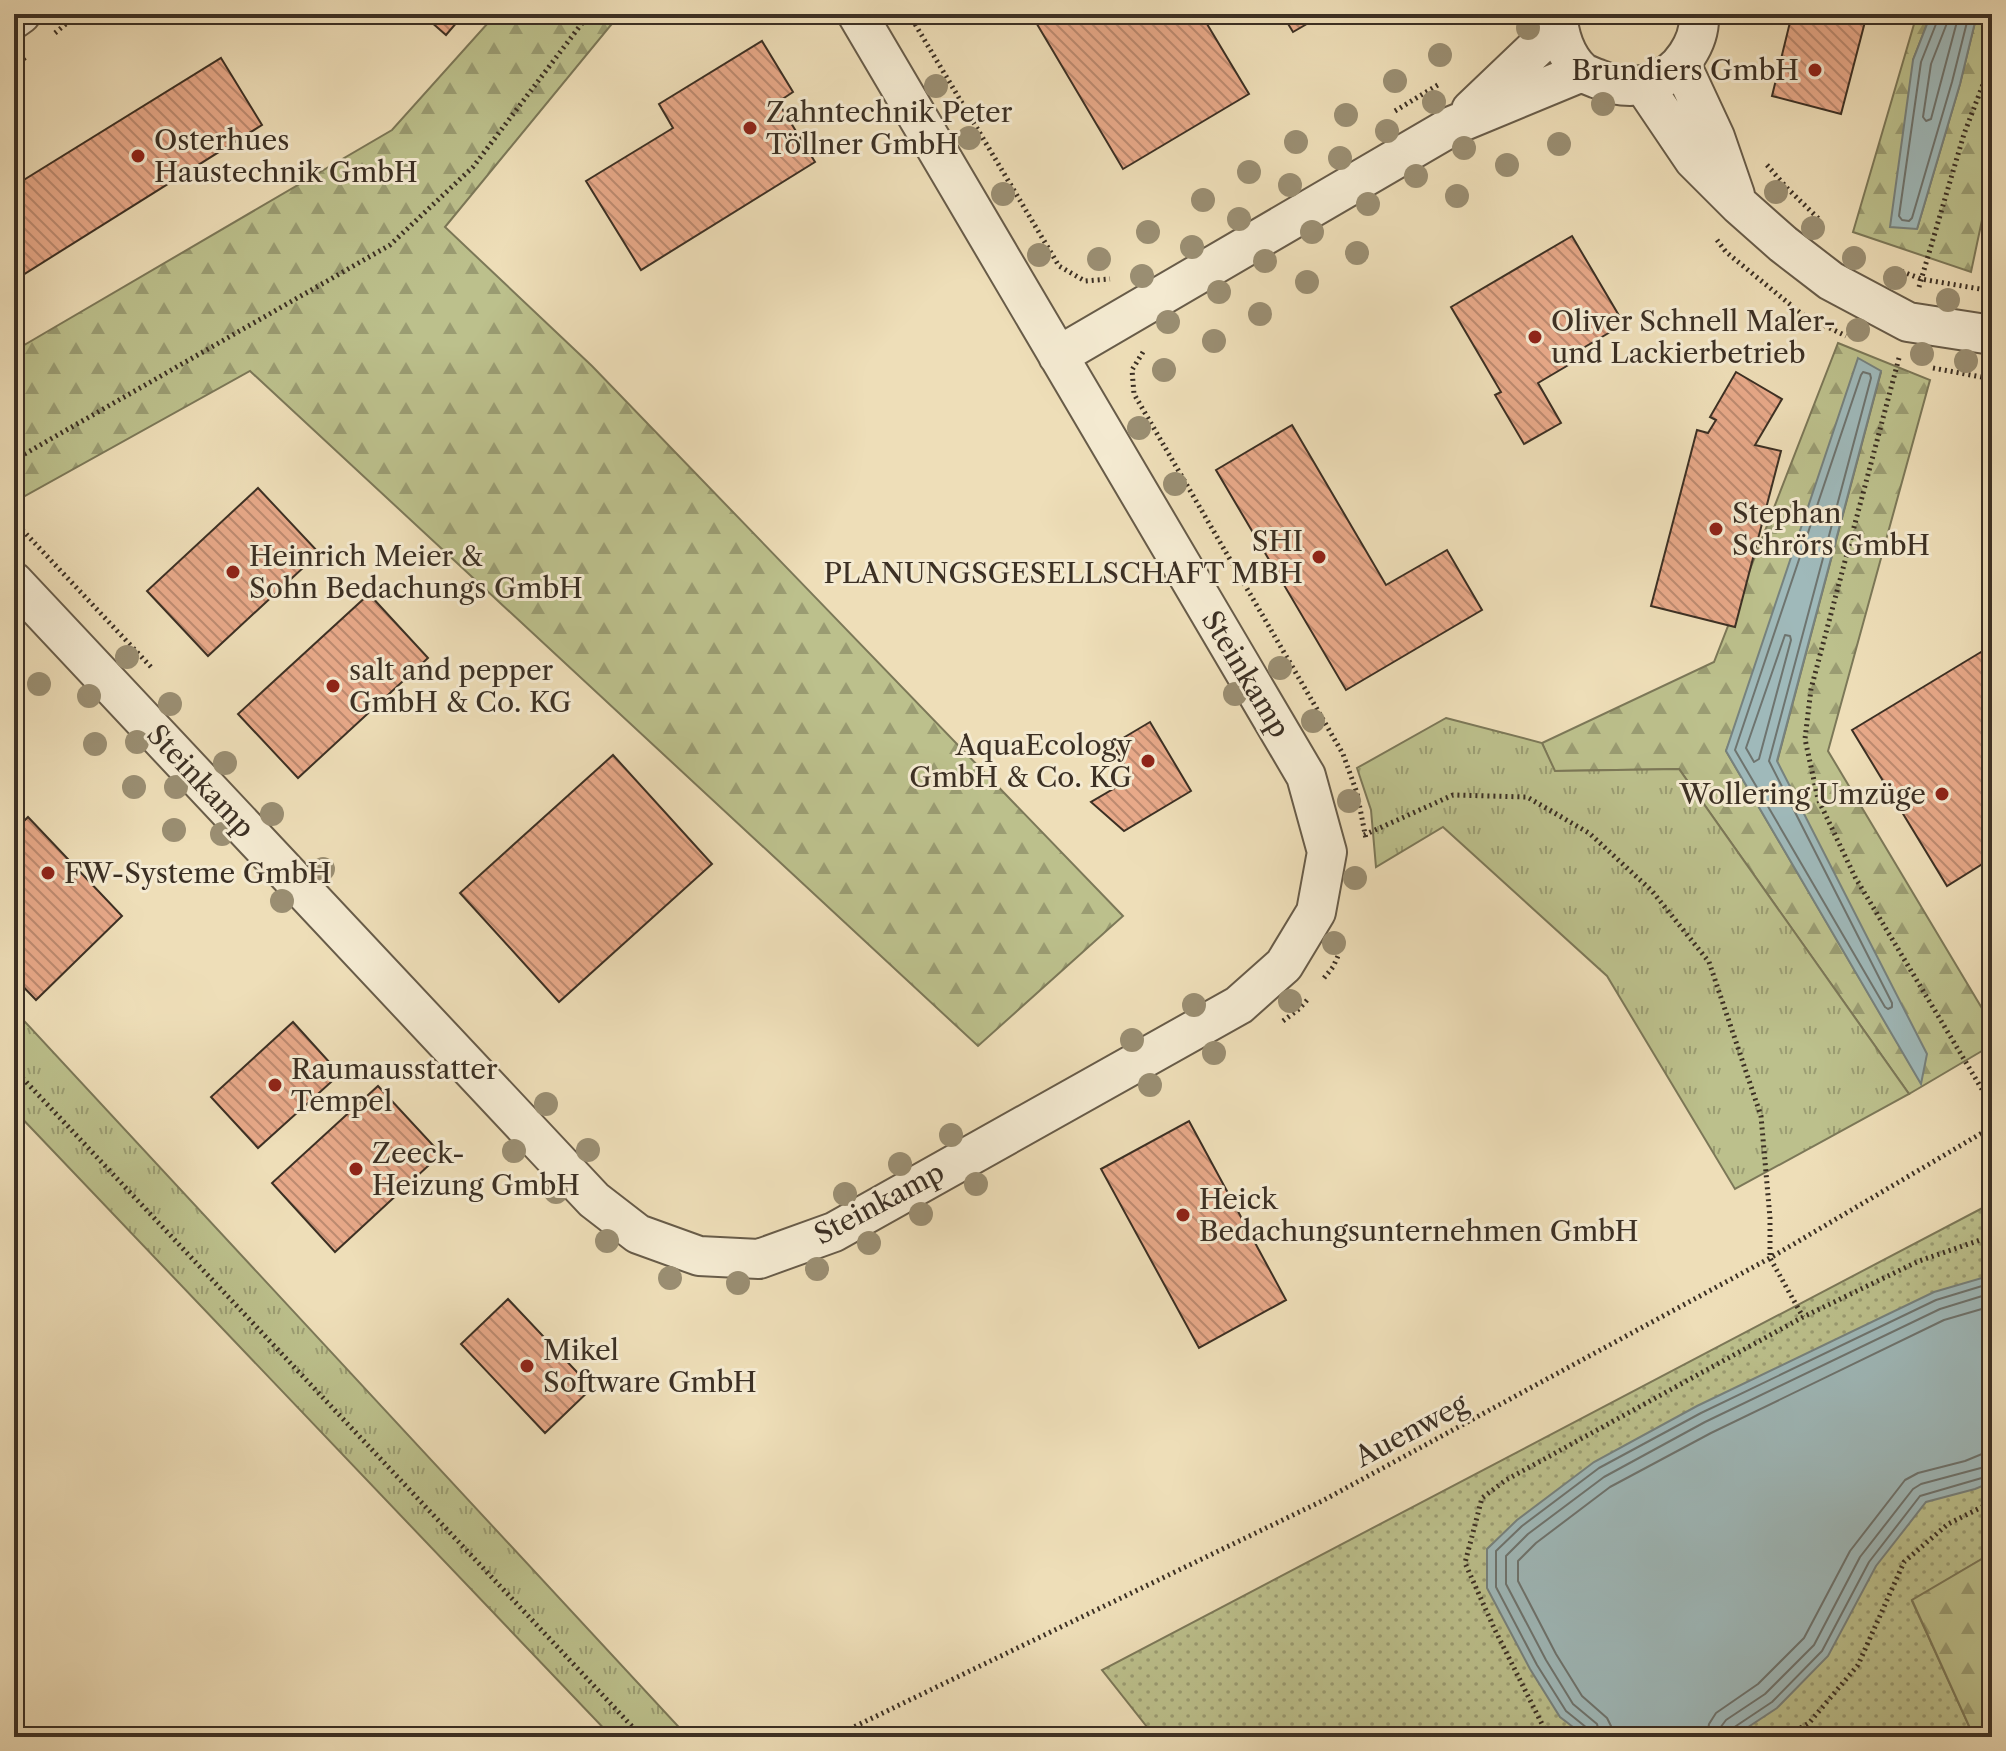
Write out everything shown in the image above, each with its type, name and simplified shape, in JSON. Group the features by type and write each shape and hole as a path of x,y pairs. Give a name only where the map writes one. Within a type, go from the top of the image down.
{"street":[{"path":"14,19 21,14"},
{"name":"Steinkamp","path":"14,582 594,1200 638,1234 699,1256 759,1259 834,1232 1239,1005 1284,965 1316,912 1327,852 1306,776 857,14"},
{"path":"1454,125 1558,20 1567,52 1582,72 1611,85 1644,86 1668,75 1681,64 1694,45 1699,14"},
{"path":"1681,64 1715,137 1739,205"},
{"path":"1058,356 1454,125 1582,72"},
{"path":"1644,86 1694,160 1783,244 1831,281 1908,322 1992,335"}],"path":[{"path":"14,460 390,245 473,167 589,14"},
{"path":"909,14 1059,266 1085,281 1108,280 1121,273"},
{"path":"1992,61 1964,134 1908,322 1811,689 1805,739 1818,799 1855,877 1992,1106"},
{"path":"1386,116 1454,76"},
{"path":"1760,156 1830,230"},
{"path":"1710,232 1726,252 1803,315 1857,342"},
{"path":"1894,268 1921,279 1992,291"},
{"path":"1146,346 1132,370 1134,394 1343,754 1357,793 1366,834 1365,849"},
{"path":"1885,355 1898,361"},
{"path":"1929,367 1992,379"},
{"path":"14,521 152,668"},
{"path":"1327,852 1453,795 1527,797 1589,833 1652,891 1709,962 1761,1116 1770,1218 1770,1258 1803,1317"},
{"path":"1278,1025 1299,1009 1333,967 1338,955"},
{"path":"14,1069 642,1737"},
{"name":"Auenweg","path":"833,1737 1322,1501 1770,1258 1992,1127"},
{"path":"1553,1737 1545,1730 1465,1563 1482,1498 1506,1480 1803,1317 1919,1261 1992,1238"},
{"path":"1785,1737 1809,1723 1858,1665 1904,1562 1948,1524 1992,1502"}],"green space":[{"path":"496,14 620,14 445,227 592,366 1123,916 978,1046 250,371 14,502 14,351 392,130"},
{"path":"1917,14 1931,14 1913,60 1917,229 1960,84 1977,14 1992,14 1992,173 1971,272 1853,232"},
{"path":"1838,343 1930,380 1828,751 1992,1025 1992,1045 1909,1094 1679,769 1554,771 1542,743 1714,662","holes":["1881,372 1777,762 1921,1083 1726,751"]},
{"path":"1446,718 1542,743 1555,771 1679,769 1909,1094 1735,1189 1607,976 1443,827 1376,867 1371,810 1357,768"},
{"path":"14,1010 688,1737 612,1737 14,1110"},
{"path":"1992,1203 1992,1553 1912,1601 1974,1737 1155,1737 1102,1670"},
{"path":"1992,1553 1992,1737 1974,1737 1912,1600"}],"water":[{"path":"1931,14 1977,14 1960,84 1917,229 1890,227 1913,60"},
{"path":"1858,358 1881,371 1777,761 1927,1054 1921,1084 1726,751"},
{"path":"1992,1275 1992,1482 1926,1502 1876,1566 1828,1656 1777,1708 1733,1737 1586,1737 1560,1717 1530,1669 1487,1588 1487,1549 1517,1520 1594,1462 1697,1406 1934,1292"}],"building":[{"path":"422,14 464,14 446,35"},
{"path":"1031,14 1201,14 1249,94 1123,169"},
{"path":"1282,14 1324,14 1293,32"},
{"name":"Brundiers GmbH","path":"1792,14 1867,14 1841,114 1772,96"},
{"path":"762,41 793,92 778,102 815,162 641,270 586,181 673,128 659,104"},
{"name":"Osterhues Haustechnik GmbH","path":"221,58 262,125 18,278 14,271 14,186"},
{"name":"Oliver Schnell Maler- und Lackierbetrieb","path":"1572,236 1624,324 1578,351 1582,357 1538,383 1561,423 1524,444 1495,395 1501,392 1451,307"},
{"name":"Stephan Schrörs GmbH","path":"1736,372 1782,399 1755,445 1781,451 1735,627 1651,606 1697,430 1708,433 1716,420 1710,417"},
{"name":"SHI PLANUNGSGESELLSCHAFT MBH","path":"1292,425 1386,585 1447,550 1482,610 1346,690 1216,470"},
{"name":"Heinrich Meier & Sohn Bedachungs GmbH","path":"258,488 319,553 208,656 147,591"},
{"name":"salt and pepper GmbH & Co. KG","path":"369,594 428,658 298,778 238,714"},
{"name":"Wollering Umzüge","path":"1981,652 1992,670 1992,858 1947,886 1852,730"},
{"name":"AquaEcology GmbH & Co. KG","path":"1150,722 1191,791 1124,831 1091,802 1132,778 1113,744"},
{"path":"613,755 712,864 559,1002 460,893"},
{"name":"FW-Systeme GmbH","path":"28,817 122,916 36,1000 14,977 14,831"},
{"name":"Raumausstatter Tempel","path":"293,1022 340,1074 258,1148 211,1097"},
{"name":"Zeeck- Heizung GmbH","path":"378,1086 441,1154 335,1252 272,1183"},
{"name":"Heick Bedachungsunternehmen GmbH","path":"1189,1121 1286,1300 1199,1348 1101,1169"},
{"name":"Mikel Software GmbH","path":"508,1299 592,1388 545,1433 461,1344"}],"place":[{"name":"Brundiers GmbH","path":"1815,70"},
{"name":"Zahntechnik Peter Töllner GmbH","path":"750,128"},
{"name":"Osterhues Haustechnik GmbH","path":"138,156"},
{"name":"Oliver Schnell Maler- und Lackierbetrieb","path":"1535,337"},
{"name":"Stephan Schrörs GmbH","path":"1716,529"},
{"name":"SHI PLANUNGSGESELLSCHAFT MBH","path":"1319,557"},
{"name":"Heinrich Meier & Sohn Bedachungs GmbH","path":"233,572"},
{"name":"salt and pepper GmbH & Co. KG","path":"333,686"},
{"name":"AquaEcology GmbH & Co. KG","path":"1148,761"},
{"name":"Wollering Umzüge","path":"1942,794"},
{"name":"FW-Systeme GmbH","path":"48,873"},
{"name":"Raumausstatter Tempel","path":"275,1085"},
{"name":"Zeeck- Heizung GmbH","path":"356,1169"},
{"name":"Heick Bedachungsunternehmen GmbH","path":"1183,1215"},
{"name":"Mikel Software GmbH","path":"527,1366"}]}
